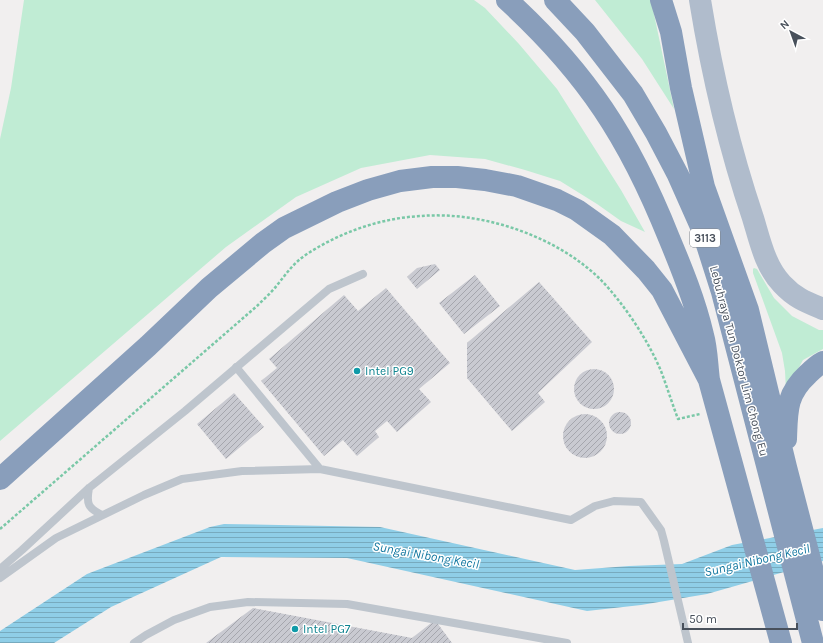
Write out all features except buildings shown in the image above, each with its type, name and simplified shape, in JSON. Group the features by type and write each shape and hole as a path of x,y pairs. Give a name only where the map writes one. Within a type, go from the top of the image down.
{"highway":[{"name":"3113","path":"507,0 546,38 588,90 610,122 641,176 677,257 695,304 704,336 709,380 781,643"},
{"name":"Lebuhraya Tun Doktor Lim Chong Eu","path":"555,0 585,32 633,94 678,175 702,229 724,300 764,452 787,509 816,608 813,643"},
{"path":"661,0 671,32 681,88 704,187 748,310 786,467"},
{"path":"0,479 148,346 209,288 263,243 284,228 337,202 368,190 400,181 432,177 457,177 485,180 517,186 538,192 577,210 612,235 646,270 662,290 709,380"},
{"path":"787,509 787,411 793,390 818,365 823,362"}],"main road":[{"path":"691,0 709,53"},
{"path":"700,0 709,53 739,175 763,250 769,265 782,284 800,300 823,309"}],"lane":[{"path":"0,569 89,488 185,411 329,289 364,274"},
{"path":"236,367 320,469"},
{"path":"0,578 56,538 144,495 182,479 242,471 320,469 571,520 595,506 614,501 641,502 661,530 687,639"},
{"path":"89,488 87,498 89,506 102,515"},
{"path":"134,643 174,620 210,607 248,602 347,604 567,643"}],"path":[{"path":"0,529 257,306 277,285 289,269 304,256 353,231 390,220 421,216 457,216 497,223 538,238 573,257 601,280 645,339 660,370 678,420 700,414"}],"green space":[{"path":"24,0 474,0 485,8 519,44 557,89 621,190 645,232 621,221 560,181 485,159 430,155 361,168 296,197 226,247 0,441 0,139 11,88"},
{"path":"595,0 651,0 674,109 642,59"},
{"path":"754,268 757,269 774,298 792,316 819,330 823,330 823,349 803,360 786,391 782,353 753,273"}],"water":[{"name":"Sungai Nibong Kecil","path":"224,524 380,527 575,570 682,564 732,545 823,528 823,561 707,594 641,605 587,611 347,558 221,557 111,607 54,643 0,643 0,631 87,574 210,527"}],"place":[{"name":"Intel PG9","path":"357,371"},
{"name":"Intel PG7","path":"295,629"}]}
